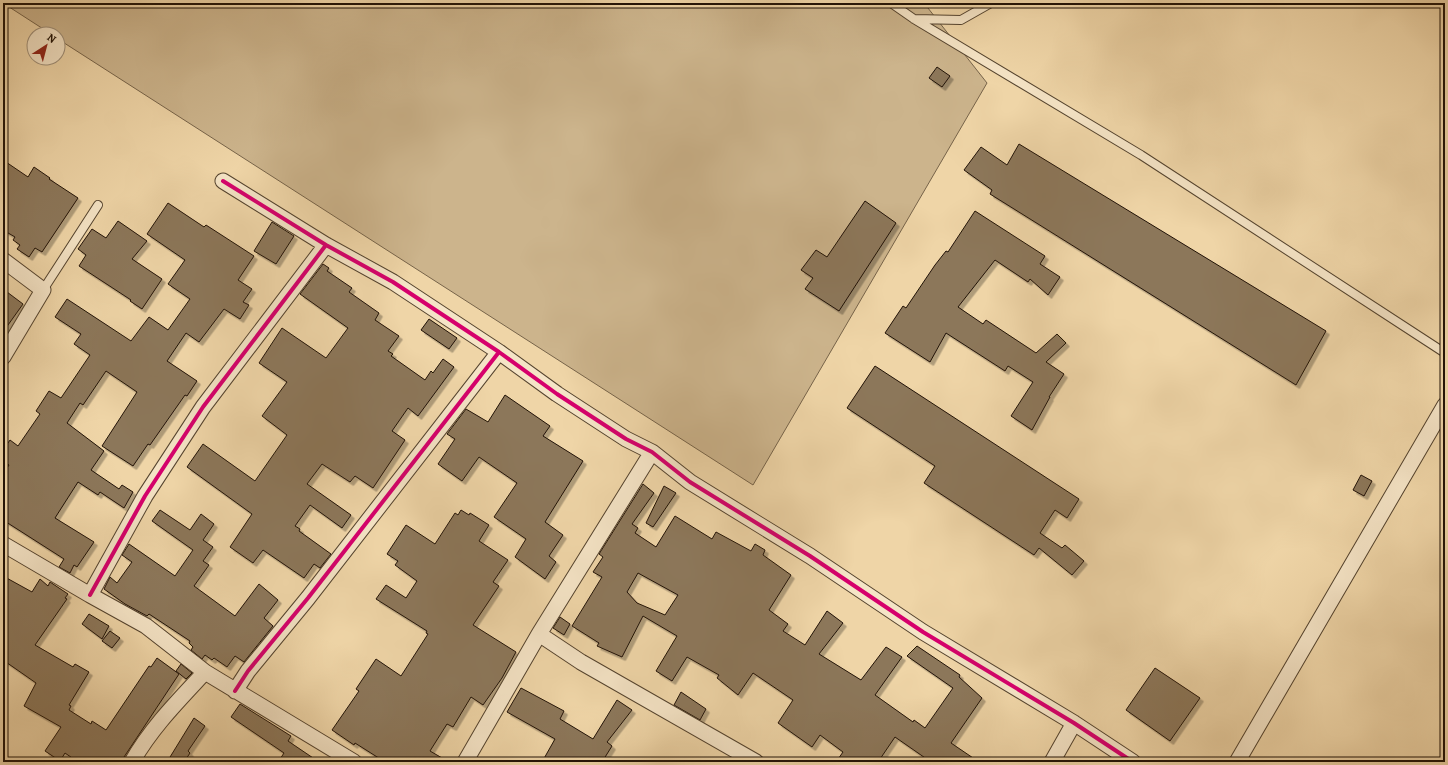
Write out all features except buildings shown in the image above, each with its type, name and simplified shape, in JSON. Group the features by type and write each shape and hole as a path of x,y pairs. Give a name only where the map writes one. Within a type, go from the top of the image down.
{"street":[{"path":"223,181 326,245 393,282 499,352 557,394 601,423 626,439 652,452 690,482 810,556 924,632 1133,762"},
{"path":"90,595 145,496 203,407 326,245"},
{"path":"3,260 44,290 3,357"},
{"path":"235,691 248,671 308,598 499,352"},
{"path":"1236,762 1445,405"},
{"path":"465,762 539,634 652,452"},
{"path":"3,544 146,626 205,672 354,762"},
{"path":"539,634 581,662 756,762"},
{"path":"132,762 139,750 166,714 205,672"},
{"path":"1052,762 1074,724"}],"lane":[{"path":"891,3 1141,155 1445,353"},
{"path":"914,18 961,20 991,3"},
{"path":"44,290 98,205"}],"shaded area":[{"path":"3,3 924,3 987,83 753,485 66,44 66,26 39,26"}],"cycle path":[{"path":"223,181 326,245 393,282 499,352 557,394 626,439 652,452 690,482 810,556 923,632 1074,723 1133,762"},
{"path":"90,595 145,496 203,407 326,245"},
{"path":"235,691 248,671 308,598 499,352"}]}
